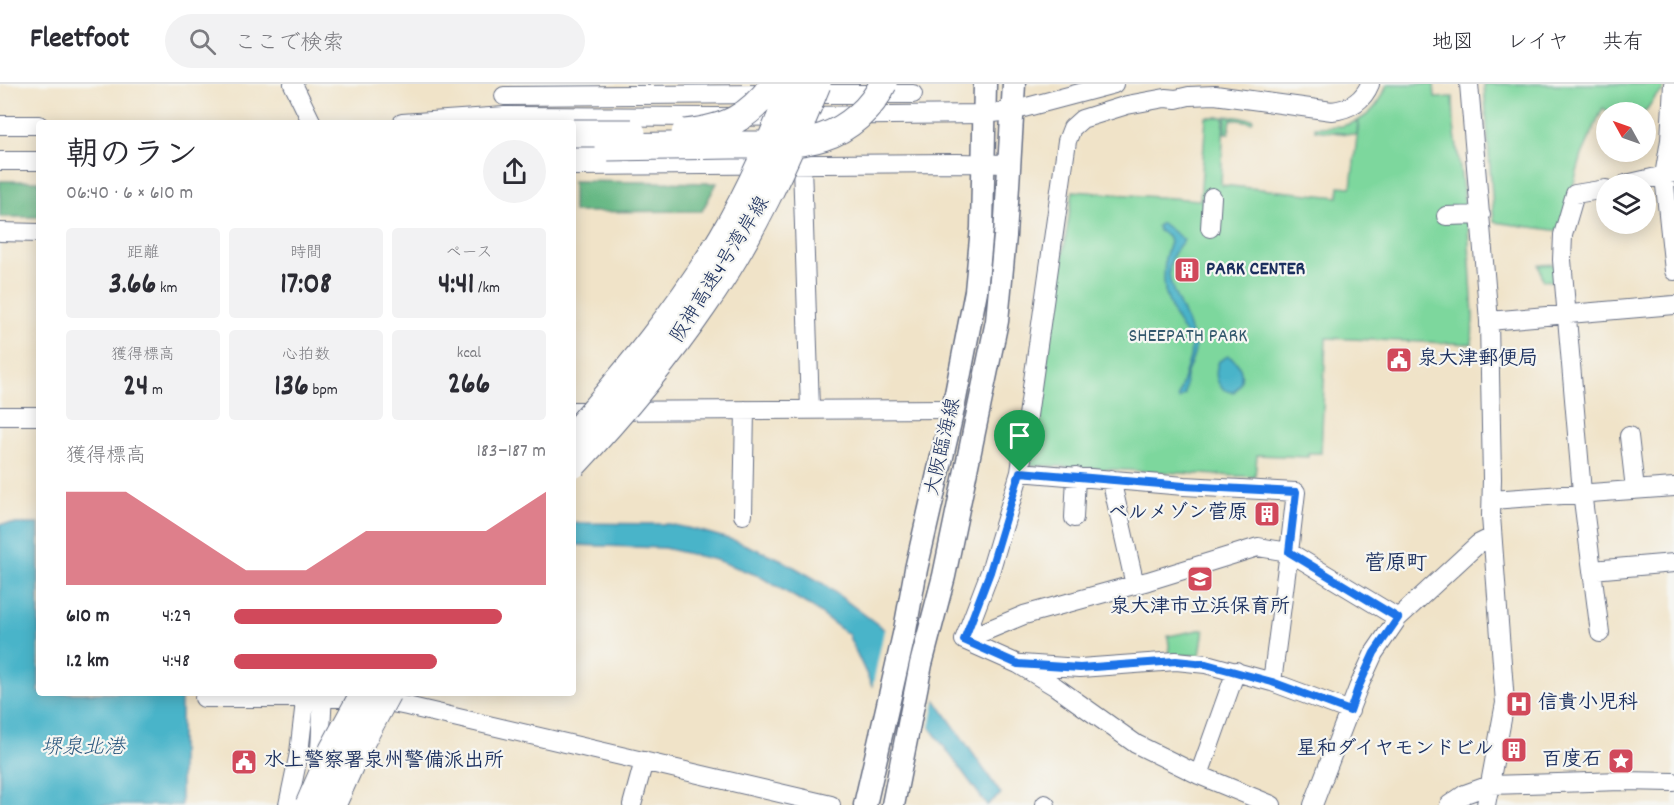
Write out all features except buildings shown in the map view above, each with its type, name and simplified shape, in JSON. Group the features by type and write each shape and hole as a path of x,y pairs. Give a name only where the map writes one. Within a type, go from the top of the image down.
{"highway":[{"path":"576,133 686,132 717,127 746,115 774,84"},
{"name":"阪神高速4号湾岸線","path":"576,431 650,344 687,294 749,186 774,134 794,84"},
{"name":"阪神高速4号湾岸線","path":"576,462 630,402 704,305 740,248 770,191 817,84"},
{"path":"576,150 764,144 822,138 841,129 857,117 876,97 877,87"},
{"path":"311,805 333,750 362,696"},
{"path":"332,805 357,749 385,696"}],"main road":[{"name":"大阪臨海線","path":"866,805 905,630 916,569 953,409 975,291 982,228 985,84"},
{"name":"大阪臨海線","path":"893,805 921,663 944,576 997,321 1005,236 1014,84"}],"street":[{"path":"293,84 311,120"},
{"path":"446,120 505,116 717,117 983,114 1012,111 1114,84"},
{"path":"964,640 990,572 1020,472 1067,141 1077,123 1089,116 1127,105 1189,96 1215,95 1332,111 1340,110 1362,98 1370,84"},
{"path":"1470,84 1489,321 1492,537 1505,703 1486,805"},
{"path":"1673,86 1669,175 1674,271"},
{"path":"873,115 877,87"},
{"path":"505,116 504,90 877,87 913,94"},
{"path":"716,89 717,117"},
{"path":"0,125 36,125"},
{"path":"0,161 36,160"},
{"path":"576,166 1009,164"},
{"path":"802,165 810,409"},
{"path":"1596,191 1575,194 1563,235 1562,260 1582,492 1600,633"},
{"path":"1210,228 1212,197"},
{"path":"1446,216 1481,215"},
{"path":"0,232 36,233"},
{"path":"1489,321 1674,305"},
{"path":"576,411 953,409"},
{"path":"743,514 745,410"},
{"path":"0,416 36,416"},
{"path":"1629,436 1635,489"},
{"path":"1020,472 1184,486 1296,492 1272,682"},
{"path":"1074,518 1076,476"},
{"path":"1111,479 1135,585"},
{"path":"1492,500 1674,487"},
{"path":"1313,805 1358,688 1374,653 1398,618 1478,544 1492,537"},
{"path":"964,640 1024,615 1135,585 1258,547 1289,552 1398,618"},
{"path":"1592,570 1674,563"},
{"path":"964,640 1018,664 1056,687 1136,744 1199,775 1272,805"},
{"path":"1018,664 1080,668 1176,661 1206,664 1272,682 1350,711"},
{"path":"1199,775 1236,671"},
{"path":"204,698 277,696"},
{"path":"311,805 320,765 314,696"},
{"path":"288,805 314,696"},
{"path":"328,696 372,699 407,706 831,805"},
{"path":"632,805 644,761"},
{"path":"1449,805 1465,794 1491,785 1622,781 1674,782"}],"green space":[{"name":"SHEEPATH PARK","path":"1387,84 1434,84 1435,98 1453,97 1454,126 1468,226 1473,316 1472,344 1326,338 1321,453 1308,453 1308,457 1257,455 1255,477 1030,465 1073,191 1200,200 1206,117 1224,117 1221,185 1338,197 1339,186 1351,187 1359,120 1377,105"},
{"path":"1484,84 1664,84 1663,91 1652,102 1596,102 1596,124 1582,155 1560,231 1494,222"},
{"path":"1226,116 1253,119 1252,122 1231,119 1229,133 1225,133"},
{"path":"1358,121 1357,135 1315,130 1315,127 1342,126"},
{"path":"0,181 36,181 36,217 0,217"},
{"path":"576,181 717,183 702,211 576,212"},
{"path":"1560,264 1560,282 1543,280 1539,265"},
{"path":"1204,629 1200,655 1170,656 1168,636"}],"water":[{"path":"1162,223 1184,240 1175,252 1169,274 1195,348 1186,375 1185,394 1179,399 1191,347 1188,336 1172,311 1165,291 1165,258 1170,242 1168,236 1159,231 1157,226"},
{"path":"1228,356 1237,363 1241,372 1240,382 1234,392 1220,386 1216,372 1219,361"},
{"path":"576,523 669,524 701,531 736,541 780,559 822,583 889,633 1001,794 987,805 906,695 872,686 849,635 810,606 759,576 716,560 664,548 576,545"},
{"name":"堺泉北港","path":"0,524 36,524 36,696 181,696 181,805 0,805"}],"pier":[{"path":"885,626 892,631 936,696 929,732 903,697 872,689"}],"place":[{"name":"PARK CENTER","path":"1187,270"},
{"name":"泉大津郵便局","path":"1399,360"},
{"name":"ベルメゾン菅原","path":"1267,514"},
{"name":"泉大津市立浜保育所","path":"1200,579"},
{"name":"信貴小児科","path":"1519,704"},
{"name":"星和ダイヤモンドビル","path":"1514,750"},
{"name":"百度石","path":"1621,761"},
{"name":"水上警察署泉州警備派出所","path":"244,762"}],"district":[{"name":"菅原町","path":"1396,565"}],"route":[{"path":"1020,472 1184,486 1296,492 1289,552 1398,618 1374,653 1350,711 1272,682 1206,664 1176,661 1080,668 1018,664 964,640 990,572 1020,472"}]}
